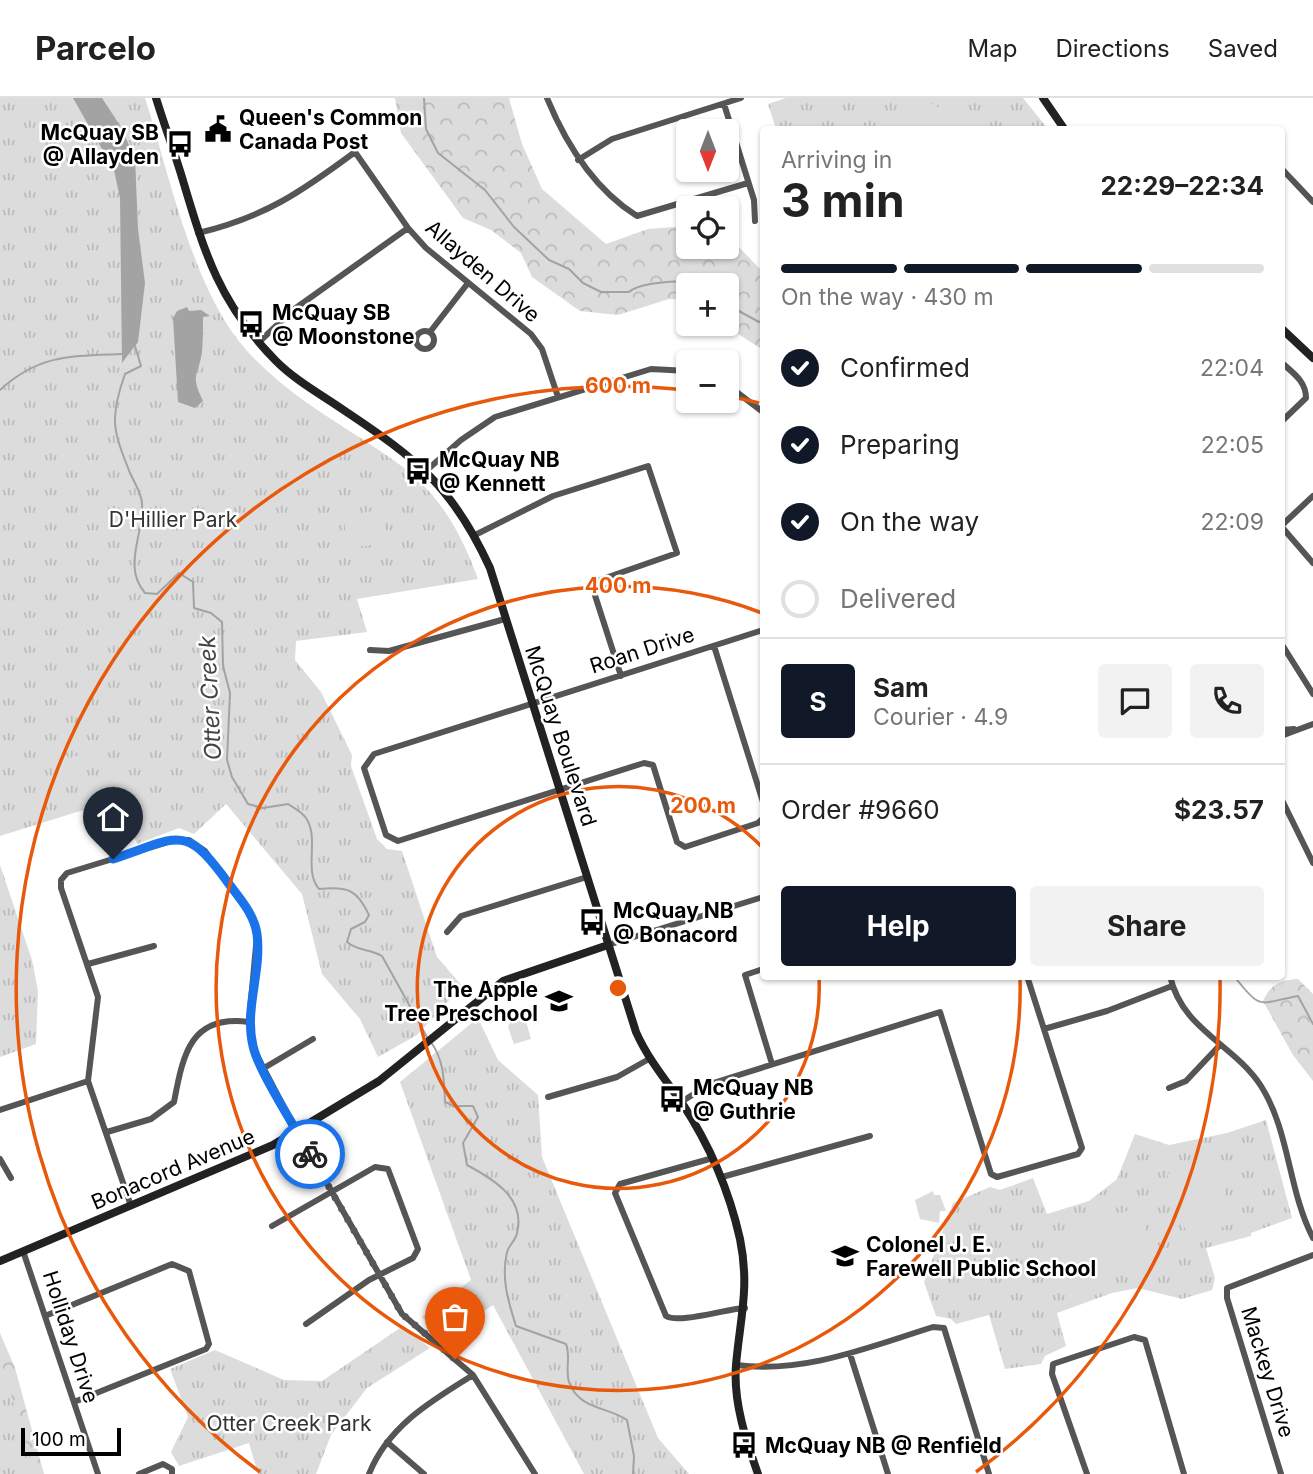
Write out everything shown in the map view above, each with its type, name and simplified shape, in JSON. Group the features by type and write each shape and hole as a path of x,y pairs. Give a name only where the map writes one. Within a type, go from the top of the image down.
{"street":[{"name":"McQuay Boulevard","path":"156,98 198,233 211,268 233,311 258,342 308,387 400,447 428,470 453,500 475,535 490,568 636,1032 649,1059 681,1102 722,1177 740,1239 745,1308 736,1365 738,1407 758,1474"},
{"path":"547,98 558,125 578,160 620,206 637,216 748,183"},
{"path":"578,160 612,139 741,98"},
{"path":"1043,98 1062,126"},
{"path":"724,104 754,200 755,221"},
{"name":"Allayden Drive","path":"198,233 277,206 298,195 355,152 408,228 468,283 531,334 542,349 558,397"},
{"path":"1285,172 1313,202"},
{"path":"258,342 293,310 408,228"},
{"path":"430,332 468,283"},
{"path":"1285,332 1313,358"},
{"path":"1285,366 1304,383 1306,391 1306,398 1285,418"},
{"path":"428,470 486,422 651,369 676,370"},
{"path":"739,394 760,410"},
{"path":"475,535 553,496 649,466 677,553 592,583 621,676"},
{"path":"1285,522 1313,496"},
{"path":"1285,531 1313,563"},
{"path":"370,650 389,651 505,619"},
{"name":"Roan Drive","path":"560,790 398,841 386,835 364,768 374,754 760,631"},
{"path":"713,646 760,794"},
{"path":"1285,649 1313,694"},
{"path":"1285,734 1313,724"},
{"path":"1285,730 1299,728"},
{"path":"560,790 645,764 653,765 677,842 685,847 760,821"},
{"path":"1285,806 1313,863"},
{"path":"131,1206 88,1081 98,997 61,888 61,880 67,873 146,848 175,840 189,840 205,851 252,916 257,936 250,1022 253,1048 298,1132 402,1314 473,1375 535,1474"},
{"path":"447,932 461,916 587,877"},
{"name":"Bonacord Avenue","path":"0,1261 298,1132 379,1081 503,981 608,945 760,899"},
{"path":"88,964 154,946"},
{"path":"760,970 745,975 772,1064"},
{"path":"681,1102 710,1084 940,1012 991,1174 997,1177 1078,1154 1082,1148 1028,980"},
{"path":"1171,980 1188,1017 1248,1068 1266,1095 1290,1161 1301,1216 1313,1238"},
{"path":"1044,1029 1107,1011 1172,986"},
{"path":"107,1132 151,1119 174,1102 182,1058 203,1029 219,1023 250,1022"},
{"path":"264,1068 313,1040"},
{"path":"1169,1088 1186,1081 1219,1046"},
{"path":"548,1097 617,1077 649,1059"},
{"path":"0,1110 88,1081"},
{"path":"722,1177 870,1136"},
{"path":"713,1158 620,1184 615,1193 666,1316 681,1320 720,1309 745,1308"},
{"path":"0,1159 11,1178"},
{"path":"272,1226 375,1167 388,1169 418,1249 413,1258 340,1298 306,1324"},
{"name":"Holliday Drive","path":"23,1251 98,1474"},
{"name":"Mackey Drive","path":"1280,1474 1227,1298 1227,1288 1313,1255"},
{"path":"45,1316 172,1265 189,1271 209,1344 206,1349 74,1402"},
{"path":"736,1365 769,1368 850,1354 933,1328 944,1328 989,1474"},
{"path":"1087,1474 1052,1374 1053,1364 1134,1337 1145,1340 1184,1474"},
{"path":"850,1354 888,1474"},
{"path":"369,1474 387,1442 403,1423 473,1375"},
{"path":"387,1442 424,1474"},
{"path":"139,1474 163,1464 172,1469 172,1474"}],"green space":[{"name":"D'Hillier Park","path":"0,98 145,98 185,232 212,298 229,327 248,352 288,388 395,461 418,480 450,519 478,579 357,599 367,632 296,641 295,660 321,692 352,755 351,766 377,839 387,849 402,851 437,957 462,986 417,1035 378,1057 360,1019 322,974 302,894 226,804 194,834 179,828 137,844 122,798 0,836"},
{"path":"395,98 509,98 522,144 542,189 606,244 648,229 676,227 676,259 739,259 739,247 760,269 760,348 739,334 739,273 676,273 676,299 669,299 618,315 580,311 532,277 521,253 491,230 463,218 401,133"},
{"path":"786,98 1023,98 1046,126 775,126 768,104"},
{"path":"920,98 924,98 966,126 898,126"},
{"path":"373,511 384,525 386,543 349,548 343,517"},
{"path":"57,756 68,756 68,780 57,780"},
{"path":"72,756 83,756 83,780 72,780"},
{"path":"0,865 32,960 38,991 36,1044 0,1057"},
{"path":"1298,979 1313,994 1313,1081 1293,1055 1263,1001 1277,984"},
{"path":"478,1018 498,1060 538,1095 542,1157 658,1438 689,1474 584,1474 493,1305 444,1337 422,1317 471,1280 400,1082"},
{"path":"525,1018 531,1039 514,1044 508,1027 510,1022"},
{"path":"1266,1120 1292,1218 1251,1233 1251,1236 1206,1248 1215,1278 1212,1290 1182,1299 1138,1288 1112,1293 1057,1313 1066,1346 1045,1356 1041,1364 1005,1369 989,1315 956,1324 951,1319 936,1316 924,1282 953,1203 990,1187 1000,1190 1033,1178 1047,1214 1089,1201 1117,1179 1135,1134 1169,1145 1227,1133"},
{"path":"1213,1159 1234,1223 1188,1238 1167,1174"},
{"path":"933,1191 934,1195 940,1195 946,1211 940,1211 939,1223 920,1219 915,1200"},
{"path":"1138,1207 1157,1262 1065,1293 1047,1238"},
{"name":"Otter Creek Park","path":"403,1326 430,1348 367,1388 331,1435 316,1474 258,1474 249,1443 179,1466 171,1452 188,1417 170,1369 215,1350 284,1380 322,1381"},
{"path":"0,1333 15,1368 44,1474 0,1474"},
{"path":"0,1359 35,1474 0,1474"}],"shaded area":[{"path":"73,98 102,98 121,127 135,159 138,229 145,283 138,342 122,363 120,198 114,170"},
{"path":"187,307 189,311 201,310 210,316 203,317 202,352 196,376 203,401 195,408 178,402 173,318 177,311"}],"waterway":[{"path":"424,98 426,129 438,153 485,190 514,227 549,260 569,269 583,283 601,292 629,292 645,285 676,282"},
{"path":"739,311 760,322"},
{"name":"Otter Creek","path":"135,346 141,366 125,374 117,402 115,424 120,446 142,500 134,561 138,583 145,593 157,594 179,573 193,582 194,608 211,613 222,622 223,666 230,693 227,760 232,777 248,804 263,808 288,804 305,816 312,835 312,873 319,889 337,888 350,891 360,900 369,915 365,922 351,929 347,942 382,956 427,1037"},
{"path":"0,390 28,369 43,363 72,357 122,354"},
{"path":"1237,980 1250,995 1261,1002 1298,996 1313,1024"},
{"name":"Otter Creek","path":"431,1042 441,1063 445,1102 454,1106 473,1106 478,1117 463,1143 467,1165 497,1183 517,1210 517,1233 507,1252 505,1271 508,1298 516,1326 566,1344 568,1377 573,1391 586,1402 627,1420 634,1456 633,1474"}],"way so far":[{"path":"310,1154 402,1314 455,1359"}],"place":[{"name":"Queen's Common Canada Post","path":"218,129"},
{"name":"McQuay SB @ Allayden","path":"180,144"},
{"name":"McQuay SB @ Moonstone","path":"251,324"},
{"name":"McQuay NB @ Kennett","path":"418,471"},
{"name":"McQuay NB @ Bonacord","path":"592,922"},
{"name":"The Apple Tree Preschool","path":"559,1001"},
{"name":"McQuay NB @ Guthrie","path":"672,1099"},
{"name":"Colonel J. E. Farewell Public School","path":"845,1256"},
{"name":"McQuay NB @ Renfield","path":"744,1445"}],"route":[{"path":"113,859 175,840 189,840 205,851 252,916 257,936 250,1022 253,1048 310,1154"}]}
